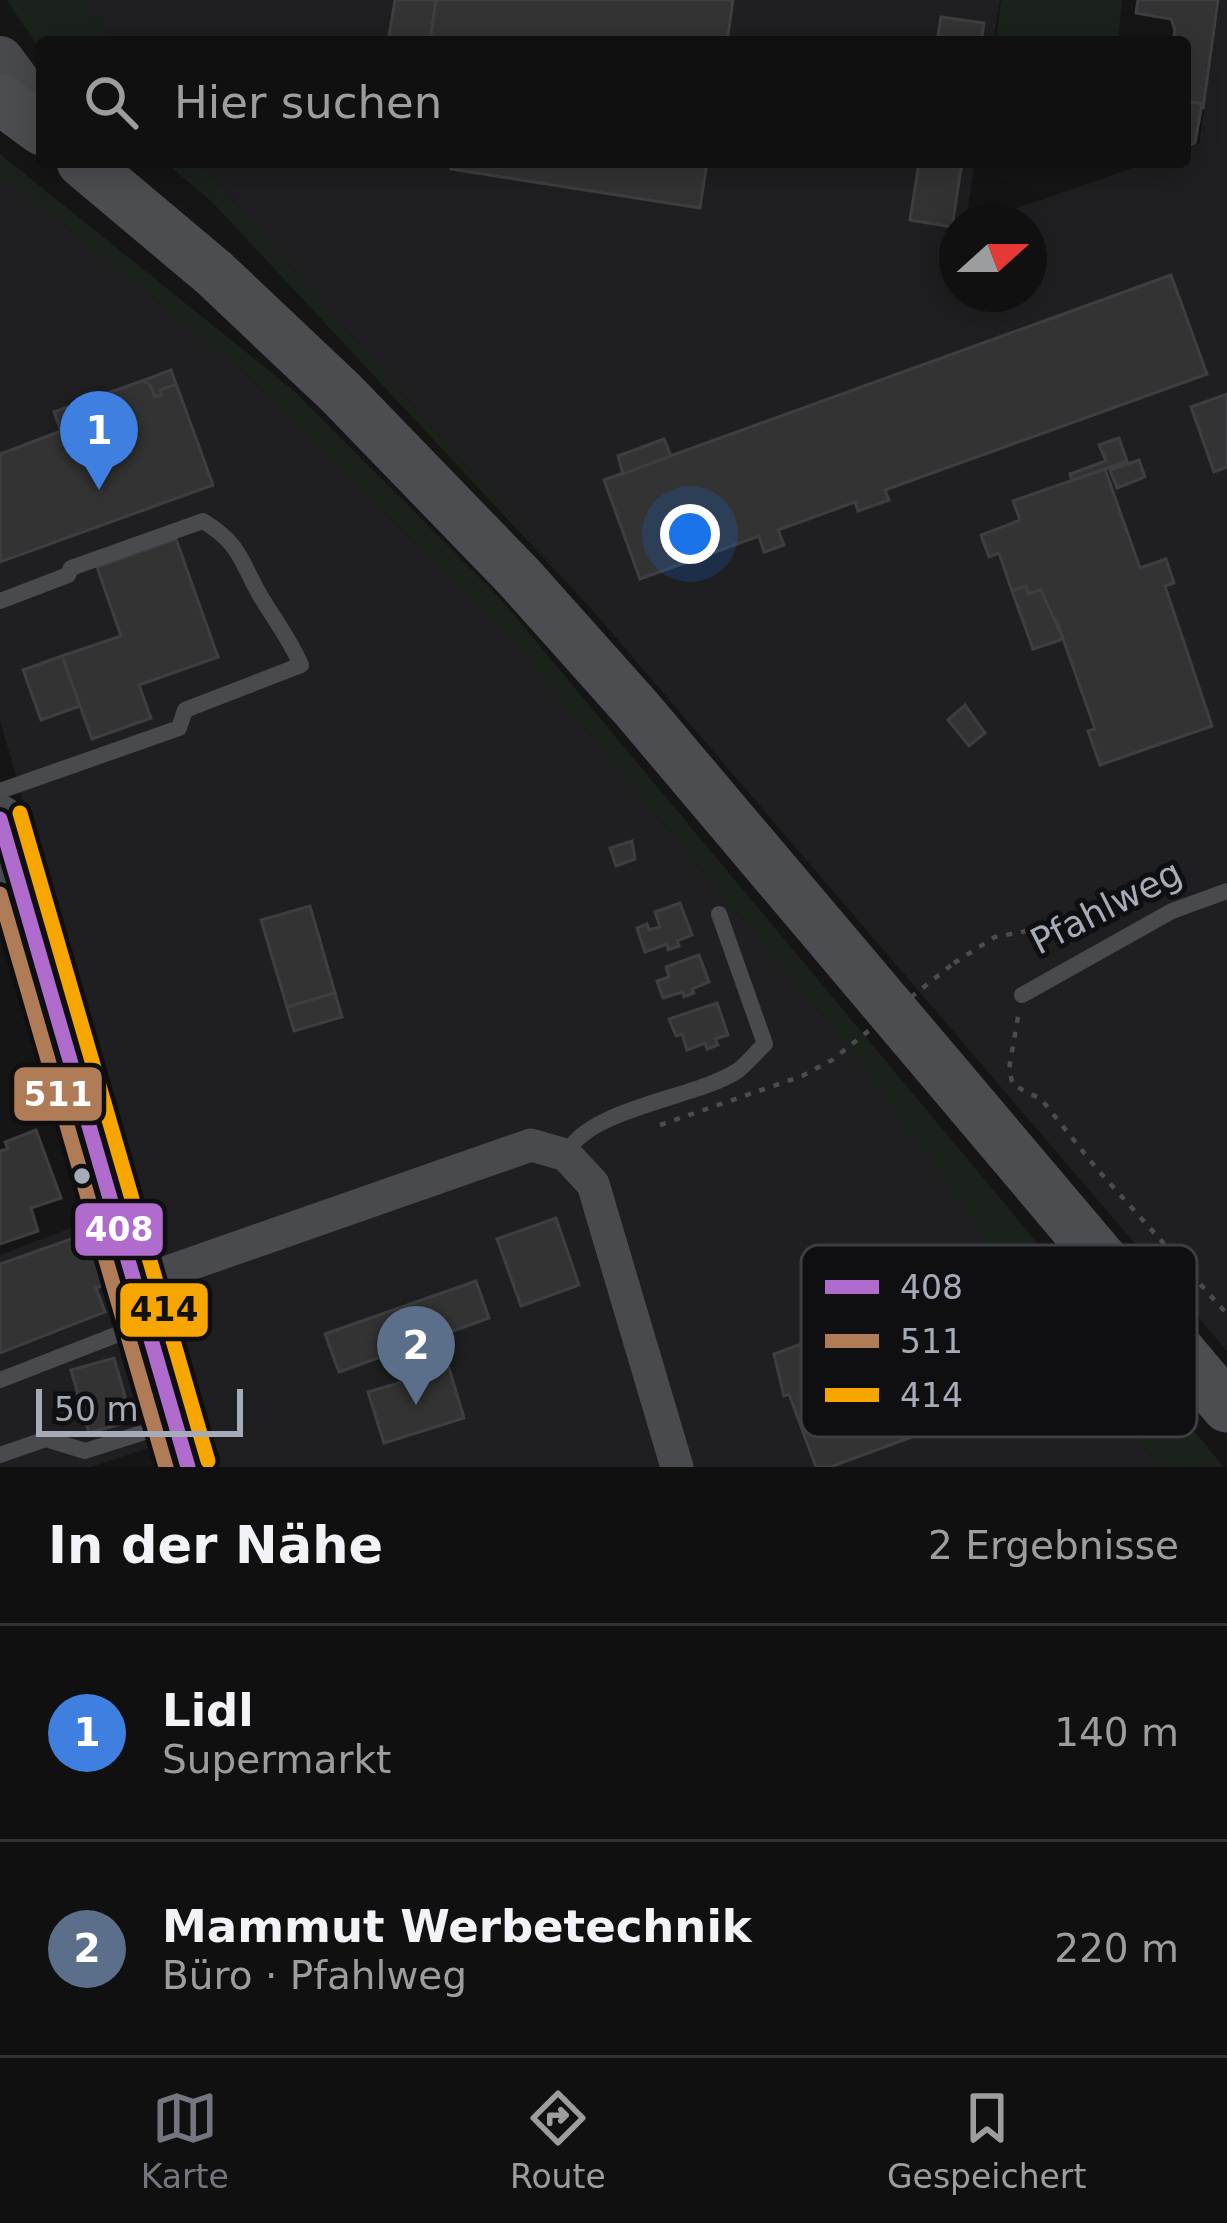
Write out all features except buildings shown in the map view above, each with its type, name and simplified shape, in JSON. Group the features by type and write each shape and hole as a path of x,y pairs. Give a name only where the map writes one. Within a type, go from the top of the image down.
{"main road":[{"path":"0,60 36,109"},
{"path":"0,99 36,126"},
{"path":"89,168 214,273 341,393 519,577 635,707 1090,1245"},
{"path":"0,819 181,1445"},
{"path":"1197,1372 1227,1407"}],"street":[{"path":"139,1304 531,1145 566,1155 593,1184 676,1467"}],"lane":[{"path":"0,602 68,575 71,568 203,521 239,548 301,665 185,710 179,728 0,791"},
{"name":"Pfahlweg","path":"1022,995 1172,910 1227,891"},
{"path":"566,1155 572,1142 617,1116 735,1072 765,1044 719,914"},
{"path":"0,1380 139,1304"},
{"path":"0,1454 46,1439 85,1451 181,1445"}],"path":[{"path":"660,1124 802,1076 832,1060 954,963 995,938 1115,914 1172,910"},
{"path":"1022,995 1009,1069 1013,1085 1041,1100 1165,1245"},
{"path":"1197,1281 1227,1314"}],"shaded area":[{"path":"7,0 83,0 109,36 36,36 36,44"},
{"path":"83,0 1000,0 994,36 109,36"},
{"path":"1001,0 1122,0 1119,36 997,36"},
{"path":"1220,0 1227,0 1227,1351 1197,1316 1197,1245 1136,1245 208,168 974,168 969,204 939,204 939,312 1047,312 1047,204 1029,204 1133,168 1191,168 1191,147 1199,144"},
{"path":"0,154 292,389 499,597 1039,1245 992,1245 860,1060 488,612 245,373 0,173"},
{"path":"172,168 208,168 594,612 214,204"},
{"path":"0,173 245,373 488,612 860,1060 993,1245 801,1245 801,1437 1136,1437 1161,1467 213,1467 0,720"},
{"path":"97,1218 164,1443 91,1467 0,1467 0,1255"},
{"path":"1197,1435 1224,1467 1161,1467 1136,1437"}],"transit line":[{"name":"414","path":"20,813 208,1461"},
{"name":"408","path":"0,819 188,1467"},
{"name":"511","path":"0,894 166,1467"}],"place":[{"name":"Lidl","path":"99,490"},
{"name":"Mammut Werbetechnik","path":"416,1405"}]}
